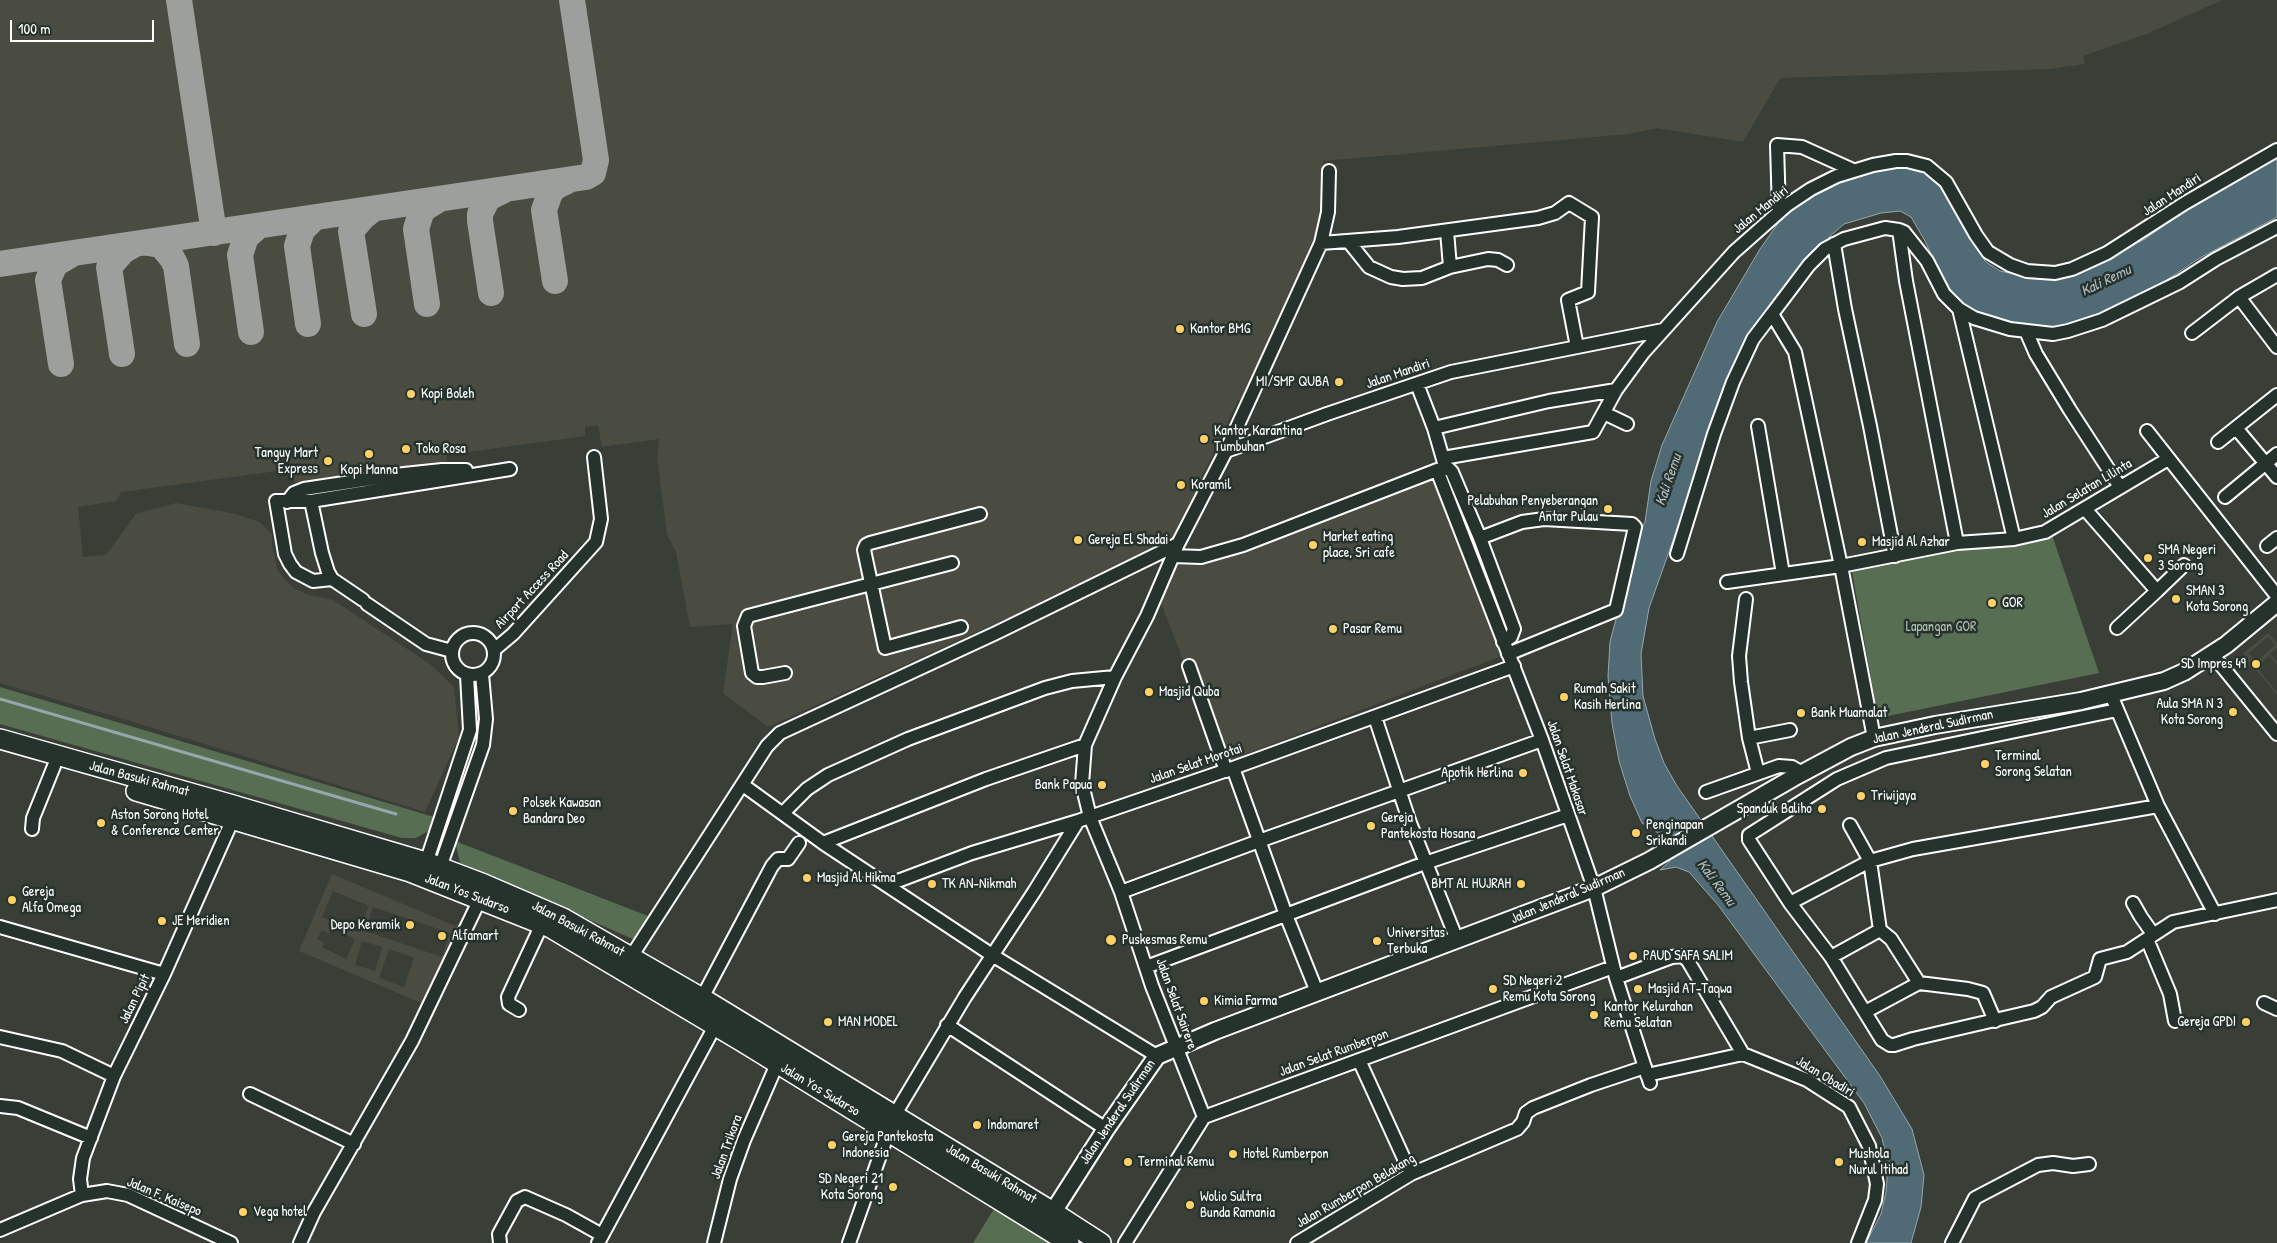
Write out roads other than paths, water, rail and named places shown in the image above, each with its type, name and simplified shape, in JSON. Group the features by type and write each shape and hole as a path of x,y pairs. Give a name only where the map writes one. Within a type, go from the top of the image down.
{"highway":[{"name":"Jalan Basuki Rahmat","path":"0,740 93,772 233,805 563,918 631,957 655,981 702,998 890,1124 1053,1212 1101,1243"},
{"name":"Jalan Yos Sudarso","path":"0,752 54,766 93,772 232,821 430,872 480,899 542,924 655,981 715,1026 777,1064 890,1124 1069,1243"}],"main road":[{"name":"Jalan Jenderal Sudirman","path":"1053,1212 1106,1128 1157,1056 1175,1046 1594,888 1649,860 1826,760 1874,738 1935,725 2114,702 2184,672 2226,646 2277,603"}],"street":[{"path":"1779,212 1777,145 1802,147 1853,170"},
{"name":"Jalan Mandiri","path":"1226,451 1451,372 1662,330 1734,252 1779,212 1811,189 1853,170 1896,161 1912,162 1927,166 1946,182 1976,235 1988,252 2010,265 2027,271 2055,273 2072,269 2115,249 2200,193 2277,150"},
{"name":"Jalan Selat Sairere","path":"1204,1116 1175,1046 1121,892 1084,819 1082,784 1085,745 1115,677 1147,616 1176,550 1226,451 1321,243 1328,212 1329,171"},
{"path":"1321,243 1447,232 1538,218 1555,213 1569,203 1592,218 1588,292 1568,300 1577,347"},
{"path":"1677,554 1714,434 1733,382 1753,339 1809,266 1825,249 1834,244 1844,239 1884,228 1904,232 1928,261 1944,294 1958,310 1974,318 2010,329 2052,334 2068,332 2102,320 2180,282 2216,259 2277,227"},
{"path":"1899,230 1908,291 1958,543"},
{"path":"1447,232 1450,267"},
{"path":"1348,242 1369,267 1391,277 1413,279 1450,267 1492,259 1507,265"},
{"path":"1834,244 1845,309 1895,556"},
{"path":"2192,333 2239,297 2277,275"},
{"path":"2239,297 2277,347"},
{"path":"1958,310 2014,539"},
{"path":"1772,314 1795,352 1841,566 1874,738"},
{"path":"631,957 767,746 780,733 1176,550 1201,557 1243,545 1442,466 1591,432 1616,390 1662,330"},
{"path":"2026,331 2036,354 2120,487"},
{"path":"1417,384 1434,428 1442,466 1452,472 1480,538 1514,629 1506,648"},
{"path":"1434,428 1549,401 1616,390"},
{"path":"2218,442 2277,395"},
{"path":"1604,413 1627,424"},
{"path":"1758,426 1783,574"},
{"path":"2236,428 2277,477"},
{"path":"2148,431 2277,596"},
{"path":"2225,497 2277,454"},
{"name":"Airport Access Road","path":"494,650 513,634 596,542 601,519 594,456"},
{"name":"Jalan Selatan Lilinta","path":"1726,582 1841,566 1958,543 2014,539 2045,532 2168,459"},
{"name":"Jalan Selat Makasar","path":"1442,466 1594,888 1615,972 1647,1075"},
{"path":"288,502 294,493 304,489 346,489 510,469"},
{"path":"332,579 313,581 296,572 290,564 286,554 276,501 312,501 346,489"},
{"path":"312,501 323,559 332,579 426,644 452,652"},
{"path":"2085,509 2157,591"},
{"path":"961,627 884,648 872,584 864,555 867,544 980,514"},
{"path":"1480,538 1522,522 1544,519 1632,524 1635,526 1616,610 1506,648"},
{"path":"785,673 757,677 752,673 744,626 748,616 952,563"},
{"path":"2117,628 2184,565"},
{"path":"1746,598 1739,656 1749,738 1758,773"},
{"path":"472,633 482,635 490,641 494,650 494,660 490,668 482,674 467,675 458,670 452,652 455,642 463,636 472,633"},
{"path":"2212,654 2277,734"},
{"path":"1189,666 1318,992"},
{"name":"Jalan Selat Morotai","path":"887,885 972,853 1084,819 1229,769 1514,666"},
{"path":"430,872 484,738 486,719 482,674"},
{"path":"430,872 470,730 467,675"},
{"path":"783,813 807,789 828,775 908,739 1045,688 1072,681 1115,677"},
{"path":"2214,914 2158,806 2114,702 1886,758 1837,779 1748,836 1790,903 1830,958 1882,1040 1890,1045 2034,1011 2042,1007 2050,997 2095,977 2100,959 2127,952 2173,922 2214,914 2277,900"},
{"path":"1375,717 1425,863 1457,940"},
{"path":"1749,738 1790,730"},
{"path":"1121,892 1542,740"},
{"path":"822,843 986,779 1085,745"},
{"path":"1826,760 1837,779"},
{"path":"32,829 33,818 54,766"},
{"path":"1706,792 1758,773 1784,766 1792,767 1802,773"},
{"path":"743,785 822,843 992,955 1157,1056"},
{"path":"1790,903 1870,861 1913,849 2158,806"},
{"path":"1146,967 1425,863 1568,815"},
{"path":"849,1243 890,1124 947,1025 1084,819"},
{"name":"Jalan Pipit","path":"82,1195 80,1171 90,1138 114,1076 164,974 232,821"},
{"path":"1850,825 1870,861 1880,930 1891,939 1918,983"},
{"path":"702,998 772,866 778,859 788,859 799,843"},
{"path":"300,1243 314,1212 412,1041 480,899"},
{"path":"2133,903 2150,937 2170,994 2176,1021"},
{"path":"519,1010 509,1004 508,997 542,924"},
{"path":"0,928 164,974"},
{"path":"1830,958 1880,930"},
{"name":"Jalan Selat Rumberpon","path":"1204,1116 1358,1060 1615,972 1672,957 1683,956 1688,962 1743,1054"},
{"path":"1865,1012 1918,983 1968,988 1983,993 1995,1021"},
{"path":"2264,1003 2277,1009"},
{"path":"947,1025 1106,1128"},
{"path":"500,1243 499,1234 517,1201 525,1196 566,1215 600,1239 715,1026"},
{"path":"0,1037 62,1052 114,1076"},
{"path":"1647,1075 1743,1054"},
{"name":"Jalan Obadiri","path":"1743,1054 1807,1080 1849,1107 1856,1118 1869,1146 1877,1184 1875,1200 1858,1243"},
{"path":"1358,1060 1411,1174"},
{"name":"Jalan Trikora","path":"714,1243 730,1179 744,1140 777,1064"},
{"name":"Jalan Rumberpon Belakang","path":"1297,1243 1411,1174 1512,1133 1520,1126 1526,1113 1533,1108 1591,1085 1647,1075"},
{"path":"250,1094 354,1144"},
{"path":"0,1106 18,1108 90,1138"},
{"path":"1126,1243 1204,1116"},
{"path":"1952,1243 1975,1198 2038,1165 2048,1163 2069,1166 2089,1164"},
{"name":"Jalan F. Kaisepo","path":"0,1230 82,1195 107,1192 128,1195 231,1243"}],"water":[{"name":"Kali Remu","path":"2277,155 2277,217 2198,259 2158,286 2109,312 2060,329 2017,328 1963,308 1945,285 1925,241 1911,217 1900,211 1881,213 1844,224 1812,252 1740,352 1649,608 1641,654 1643,696 1664,763 1677,786 1880,1076 1912,1129 1924,1175 1921,1207 1911,1243 1866,1243 1881,1214 1886,1192 1888,1165 1882,1138 1864,1103 1718,905 1689,872 1676,867 1660,870 1670,861 1669,856 1657,832 1642,823 1630,796 1619,761 1612,723 1608,676 1610,642 1637,538 1645,522 1651,481 1662,445 1717,322 1760,249 1784,215 1808,195 1842,176 1910,164 1935,176 1952,198 1986,262 2000,271 2039,279 2059,279 2077,274 2145,239 2191,206"}],"waterway":[{"path":"0,699 396,814"}],"place":[{"name":"Kantor BMG","path":"1180,329"},
{"name":"MI/SMP QUBA","path":"1339,382"},
{"name":"Kopi Boleh","path":"411,394"},
{"name":"Kantor Karantina Tumbuhan","path":"1204,439"},
{"name":"Toko Rosa","path":"406,449"},
{"name":"Kopi Manna","path":"369,454"},
{"name":"Tanguy Mart Express","path":"328,461"},
{"name":"Koramil","path":"1181,485"},
{"name":"Pelabuhan Penyeberangan Antar Pulau","path":"1608,509"},
{"name":"Gereja El Shadai","path":"1078,540"},
{"name":"Masjid Al Azhar","path":"1862,542"},
{"name":"Market eating place, Sri cafe","path":"1313,545"},
{"name":"SMA Negeri 3 Sorong","path":"2148,558"},
{"name":"SMAN 3 Kota Sorong","path":"2176,599"},
{"name":"GOR","path":"1992,603"},
{"name":"Pasar Remu","path":"1333,629"},
{"name":"SD Impres 49","path":"2256,664"},
{"name":"Masjid Quba","path":"1149,692"},
{"name":"Rumah Sakit Kasih Herlina","path":"1564,697"},
{"name":"Aula SMA N 3 Kota Sorong","path":"2233,712"},
{"name":"Bank Muamalat","path":"1801,713"},
{"name":"Terminal Sorong Selatan","path":"1985,764"},
{"name":"Apotik Herlina","path":"1523,773"},
{"name":"Bank Papua","path":"1102,785"},
{"name":"Triwijaya","path":"1861,796"},
{"name":"Spanduk Baliho","path":"1822,809"},
{"name":"Polsek Kawasan Bandara Deo","path":"513,811"},
{"name":"Aston Sorong Hotel & Conference Center","path":"101,823"},
{"name":"Gereja Pantekosta Hosana","path":"1371,826"},
{"name":"Penginapan Srikandi","path":"1636,833"},
{"name":"Masjid Al Hikma","path":"807,878"},
{"name":"TK AN-Nikmah","path":"932,884"},
{"name":"BMT AL HUJRAH","path":"1521,884"},
{"name":"Gereja Alfa Omega","path":"12,900"},
{"name":"JE Meridien","path":"162,921"},
{"name":"Depo Keramik","path":"410,925"},
{"name":"Alfamart","path":"442,936"},
{"name":"Puskesmas Remu","path":"1111,940"},
{"name":"Universitas Terbuka","path":"1377,941"},
{"name":"PAUD SAFA SALIM","path":"1633,956"},
{"name":"SD Negeri 2 Remu Kota Sorong","path":"1493,989"},
{"name":"Masjid AT-Taqwa","path":"1638,989"},
{"name":"Kimia Farma","path":"1204,1001"},
{"name":"Kantor Kelurahan Remu Selatan","path":"1594,1015"},
{"name":"MAN MODEL","path":"828,1022"},
{"name":"Gereja GPDI","path":"2246,1022"},
{"name":"Indomaret","path":"977,1125"},
{"name":"Gereja Pantekosta Indonesia","path":"832,1145"},
{"name":"Hotel Rumberpon","path":"1233,1154"},
{"name":"Terminal Remu","path":"1128,1162"},
{"name":"Mushola Nurul Itihad","path":"1839,1162"},
{"name":"SD Negeri 21 Kota Sorong","path":"893,1187"},
{"name":"Wolio Sultra Bunda Ramania","path":"1190,1205"},
{"name":"Vega hotel","path":"243,1212"}],"park label":[{"name":"Lapangan GOR","path":"1941,627"}]}
